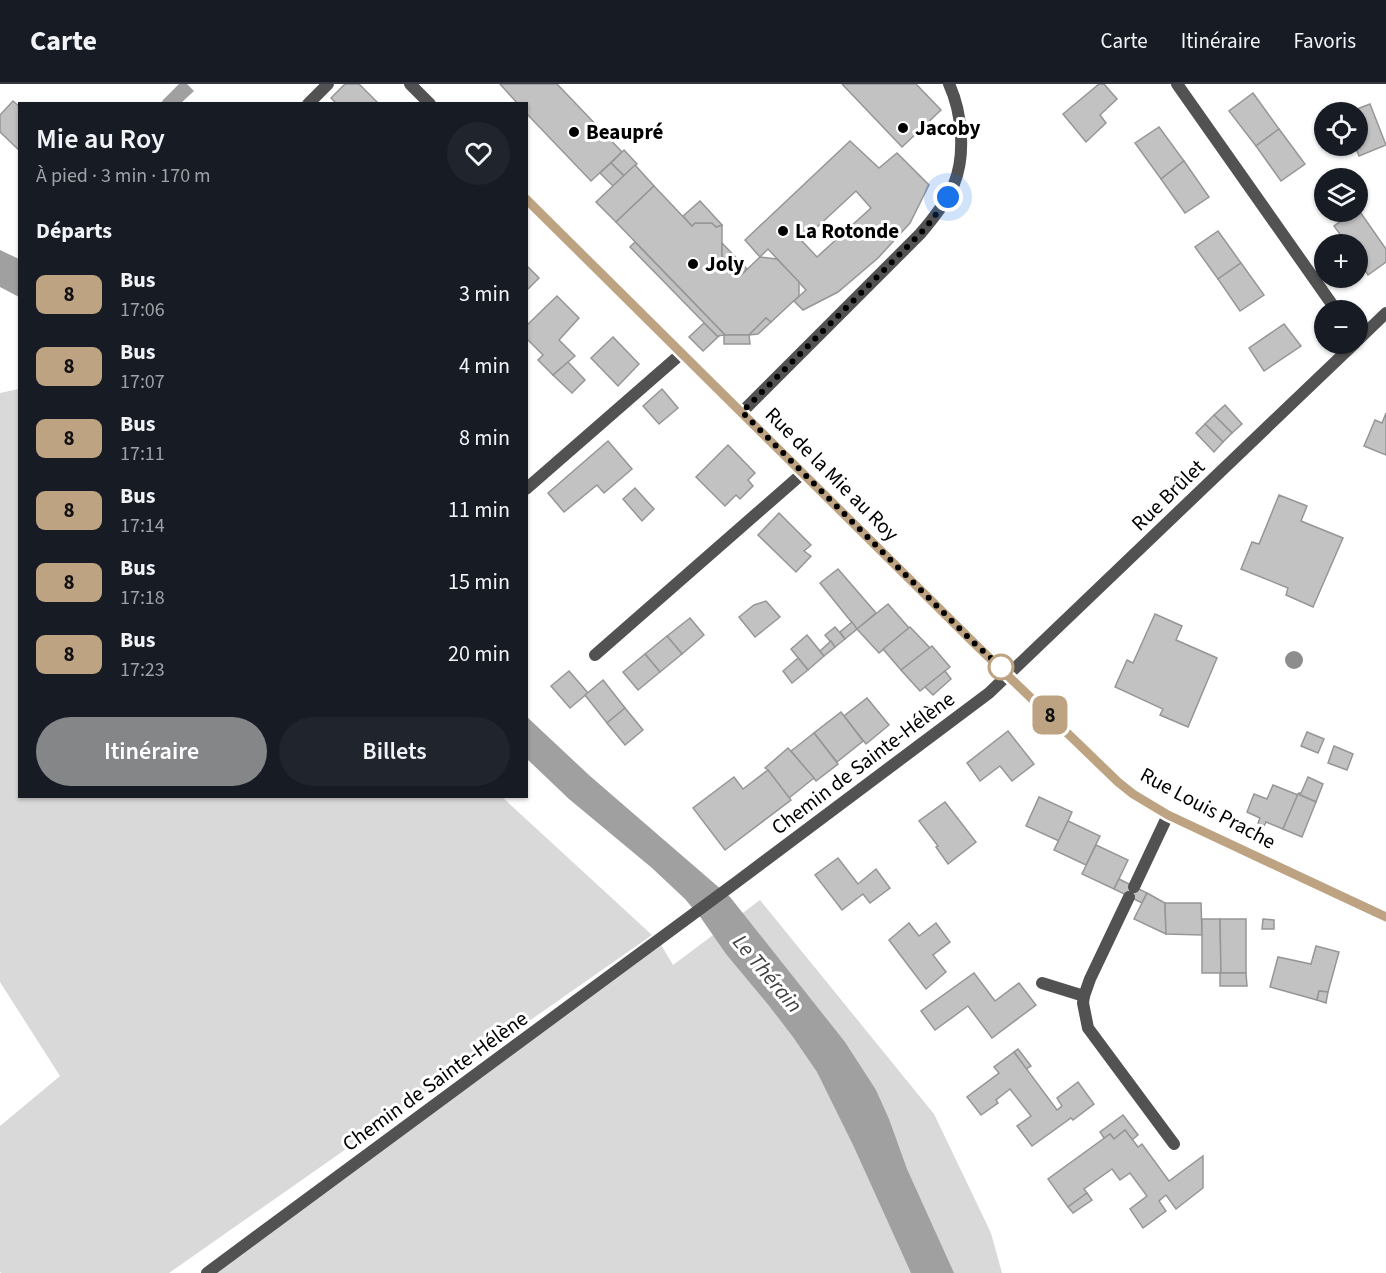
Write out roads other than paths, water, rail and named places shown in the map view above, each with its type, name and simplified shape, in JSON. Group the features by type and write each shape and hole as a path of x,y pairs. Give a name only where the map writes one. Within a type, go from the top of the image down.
{"street":[{"path":"310,102 328,84"},
{"path":"410,84 428,102"},
{"path":"742,412 920,234 948,197 958,168 961,136 957,106 949,84"},
{"path":"1177,84 1329,300"},
{"name":"Rue de la Mie au Roy","path":"528,201 1009,675"},
{"path":"1368,330 1386,313"},
{"path":"528,487 682,353"},
{"name":"Rue Brûlet","path":"1009,675 1344,354"},
{"path":"595,655 803,473"},
{"name":"Rue Louis Prache","path":"1009,675 1133,794 1168,815 1386,917"},
{"name":"Chemin de Sainte-Hélène","path":"207,1273 686,920 989,693 1009,675"},
{"path":"1168,815 1090,980 1083,1003 1088,1028 1174,1144"},
{"path":"1042,983 1084,996"}],"water":[{"path":"179,84 187,84 194,91 182,102 162,101"},
{"path":"0,250 18,259 18,296 0,287"},
{"name":"Le Thérain","path":"528,718 590,776 730,897 845,1042 876,1090 907,1169 954,1273 911,1273 817,1072 793,1037 685,899 652,868 569,799 528,760"}],"place":[{"name":"Jacoby","path":"903,128"},
{"name":"Beaupré","path":"574,132"},
{"name":"La Rotonde","path":"783,231"},
{"name":"Joly","path":"693,264"}]}
